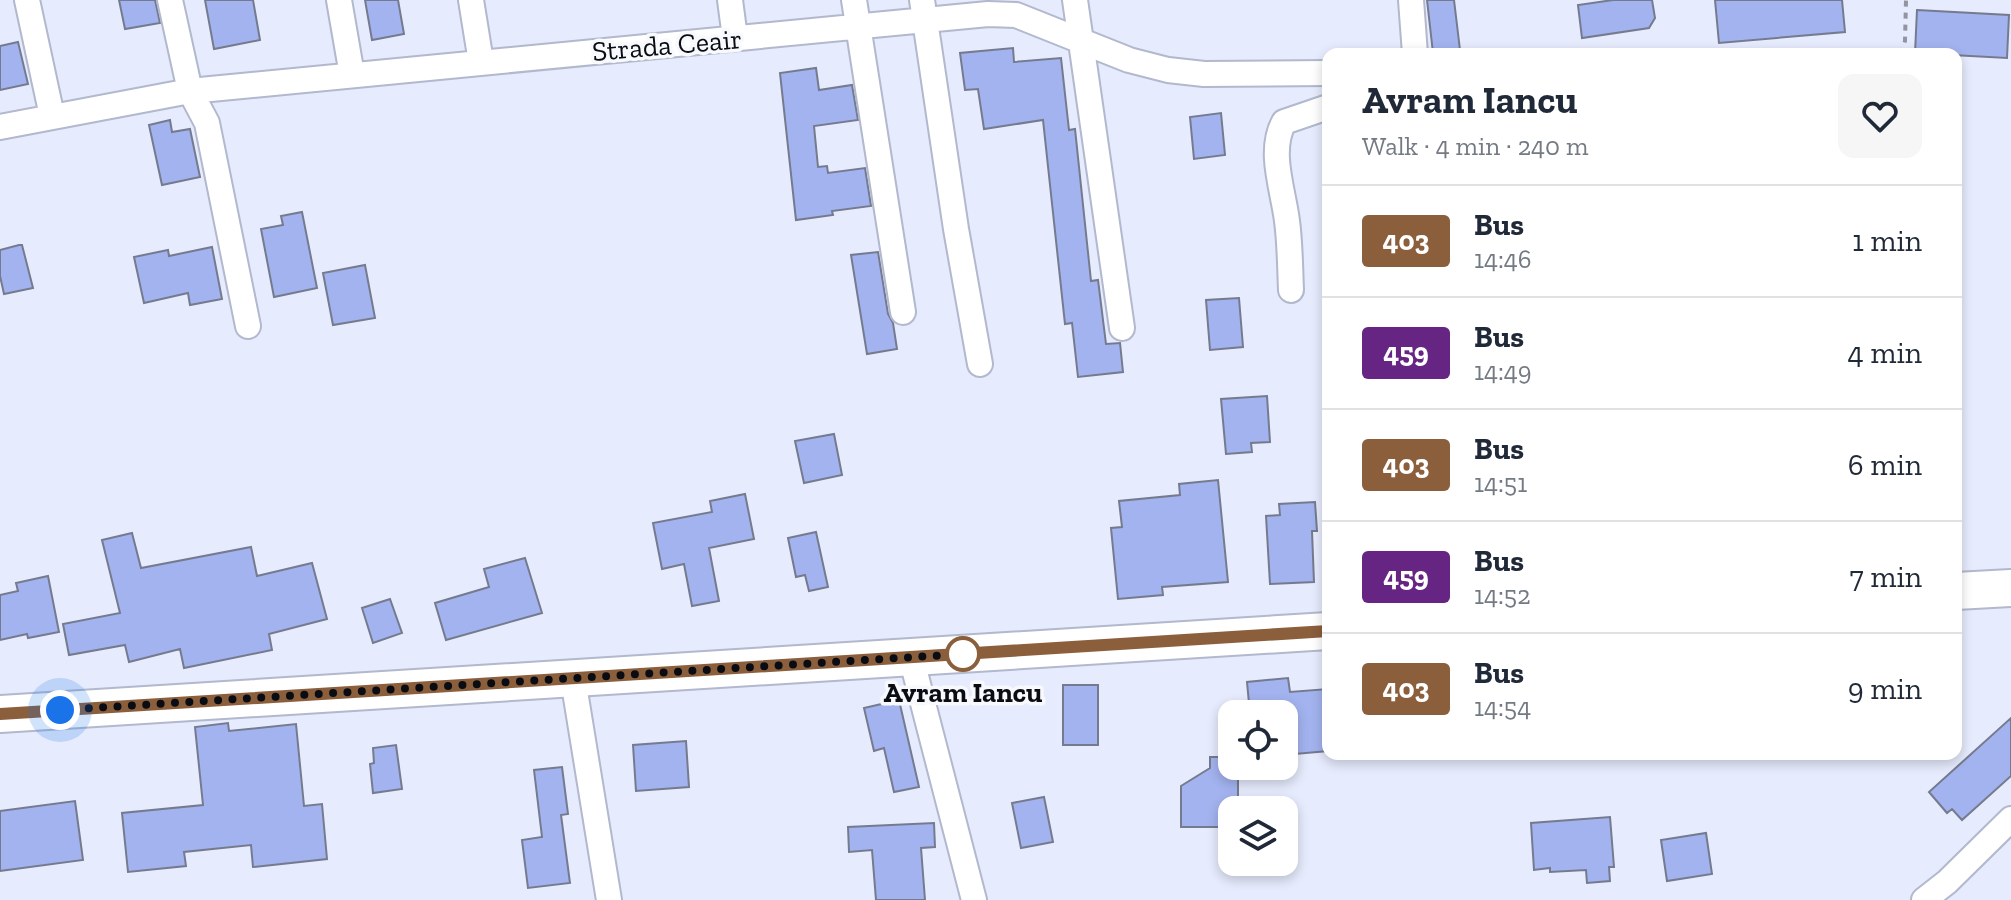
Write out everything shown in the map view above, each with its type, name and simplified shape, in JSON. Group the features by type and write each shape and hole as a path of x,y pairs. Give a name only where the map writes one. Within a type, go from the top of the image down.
{"main road":[{"path":"1962,591 2011,588"},
{"path":"0,714 1322,631"}],"street":[{"path":"27,0 52,116"},
{"path":"170,0 190,91 207,123 248,326"},
{"path":"339,0 352,75"},
{"path":"471,0 481,62"},
{"path":"730,0 735,38"},
{"path":"854,0 903,312"},
{"path":"1075,0 1122,328"},
{"path":"1411,0 1415,48"},
{"path":"923,10 980,364"},
{"name":"Strada Ceair","path":"0,127 190,91 858,26 923,10 1016,15 1129,60 1168,70 1204,74 1322,73"},
{"path":"1291,290 1287,224 1276,153 1279,132 1284,122 1322,109"},
{"path":"911,657 974,900"},
{"path":"573,679 609,900"},
{"path":"1924,900 1950,891 2011,819"}],"path":[{"path":"1903,48 1906,0"}],"building":[{"path":"119,0 155,0 160,23 125,29"},
{"path":"205,0 253,0 260,40 214,49"},
{"path":"365,0 398,0 404,34 372,40"},
{"path":"1427,0 1454,0 1460,48 1432,48"},
{"path":"1613,0 1652,0 1655,18 1649,28 1582,38 1578,5"},
{"path":"1715,0 1842,0 1845,32 1719,43"},
{"path":"1917,10 2009,15 2007,58 1962,56 1962,48 1915,48"},
{"path":"18,42 28,84 0,90 0,46"},
{"path":"1013,48 1014,62 1061,58 1069,130 1075,129 1091,281 1098,280 1106,344 1120,343 1123,372 1078,377 1072,323 1065,324 1043,120 984,129 978,89 965,90 960,53"},
{"path":"816,68 819,90 852,85 858,120 814,126 818,167 827,166 828,173 865,168 871,206 796,220 780,73"},
{"path":"1221,113 1225,155 1194,159 1190,117"},
{"path":"170,120 172,132 190,129 200,177 162,185 149,125"},
{"path":"302,212 317,288 274,297 261,229 283,225 281,216"},
{"path":"22,245 33,288 4,294 0,250"},
{"path":"212,247 222,299 190,305 188,293 144,303 134,257 168,250 169,256"},
{"path":"878,252 897,349 867,354 851,255"},
{"path":"365,265 375,318 333,325 323,273"},
{"path":"1239,298 1243,347 1210,350 1206,300"},
{"path":"1267,396 1270,442 1251,443 1252,452 1226,454 1221,399"},
{"path":"834,434 842,475 804,483 795,441"},
{"path":"1218,480 1228,582 1162,587 1163,595 1118,599 1111,528 1122,527 1119,501 1180,495 1179,484"},
{"path":"745,494 754,539 709,548 719,601 692,606 684,564 662,569 653,523 712,512 710,501"},
{"path":"1315,502 1317,531 1312,531 1314,582 1270,584 1266,516 1280,515 1279,504"},
{"path":"816,532 828,587 809,591 805,575 796,577 788,538"},
{"path":"132,533 141,568 251,547 257,576 312,563 327,619 269,634 272,650 184,668 180,649 129,662 125,645 69,655 63,624 120,613 102,540"},
{"path":"525,558 542,613 446,640 435,603 489,587 484,569"},
{"path":"48,576 59,632 0,640 0,595 18,591 16,583"},
{"path":"390,599 402,633 373,643 362,608"},
{"path":"1288,678 1290,692 1322,689 1322,752 1298,754 1298,700 1249,700 1247,682"},
{"path":"1063,685 1098,685 1098,745 1063,745"},
{"path":"899,700 919,787 894,792 884,748 874,751 864,708"},
{"path":"2011,718 2011,776 1962,820 1952,809 1947,813 1929,792"},
{"path":"228,723 229,731 296,724 304,806 322,804 327,859 253,867 251,845 184,852 186,866 128,872 122,813 203,805 195,727"},
{"path":"686,741 689,787 636,791 633,745"},
{"path":"396,745 402,789 373,793 370,764 374,763 373,748"},
{"path":"1210,757 1218,757 1218,780 1238,780 1238,796 1218,796 1218,827 1181,827 1181,786 1210,768"},
{"path":"562,767 568,814 561,815 570,883 528,888 522,840 542,837 534,770"},
{"path":"1044,797 1053,842 1021,848 1012,803"},
{"path":"75,801 83,860 0,871 0,811"},
{"path":"1610,817 1614,867 1609,867 1610,881 1587,883 1586,870 1534,870 1531,823"},
{"path":"934,823 935,847 921,848 925,900 876,900 872,850 849,852 848,827"},
{"path":"1706,833 1712,874 1667,881 1661,840"}],"bus line":[{"name":"403","path":"0,714 1322,631"}],"place":[{"name":"Avram Iancu","path":"963,654"}],"route":[{"path":"60,710 963,654"}]}
